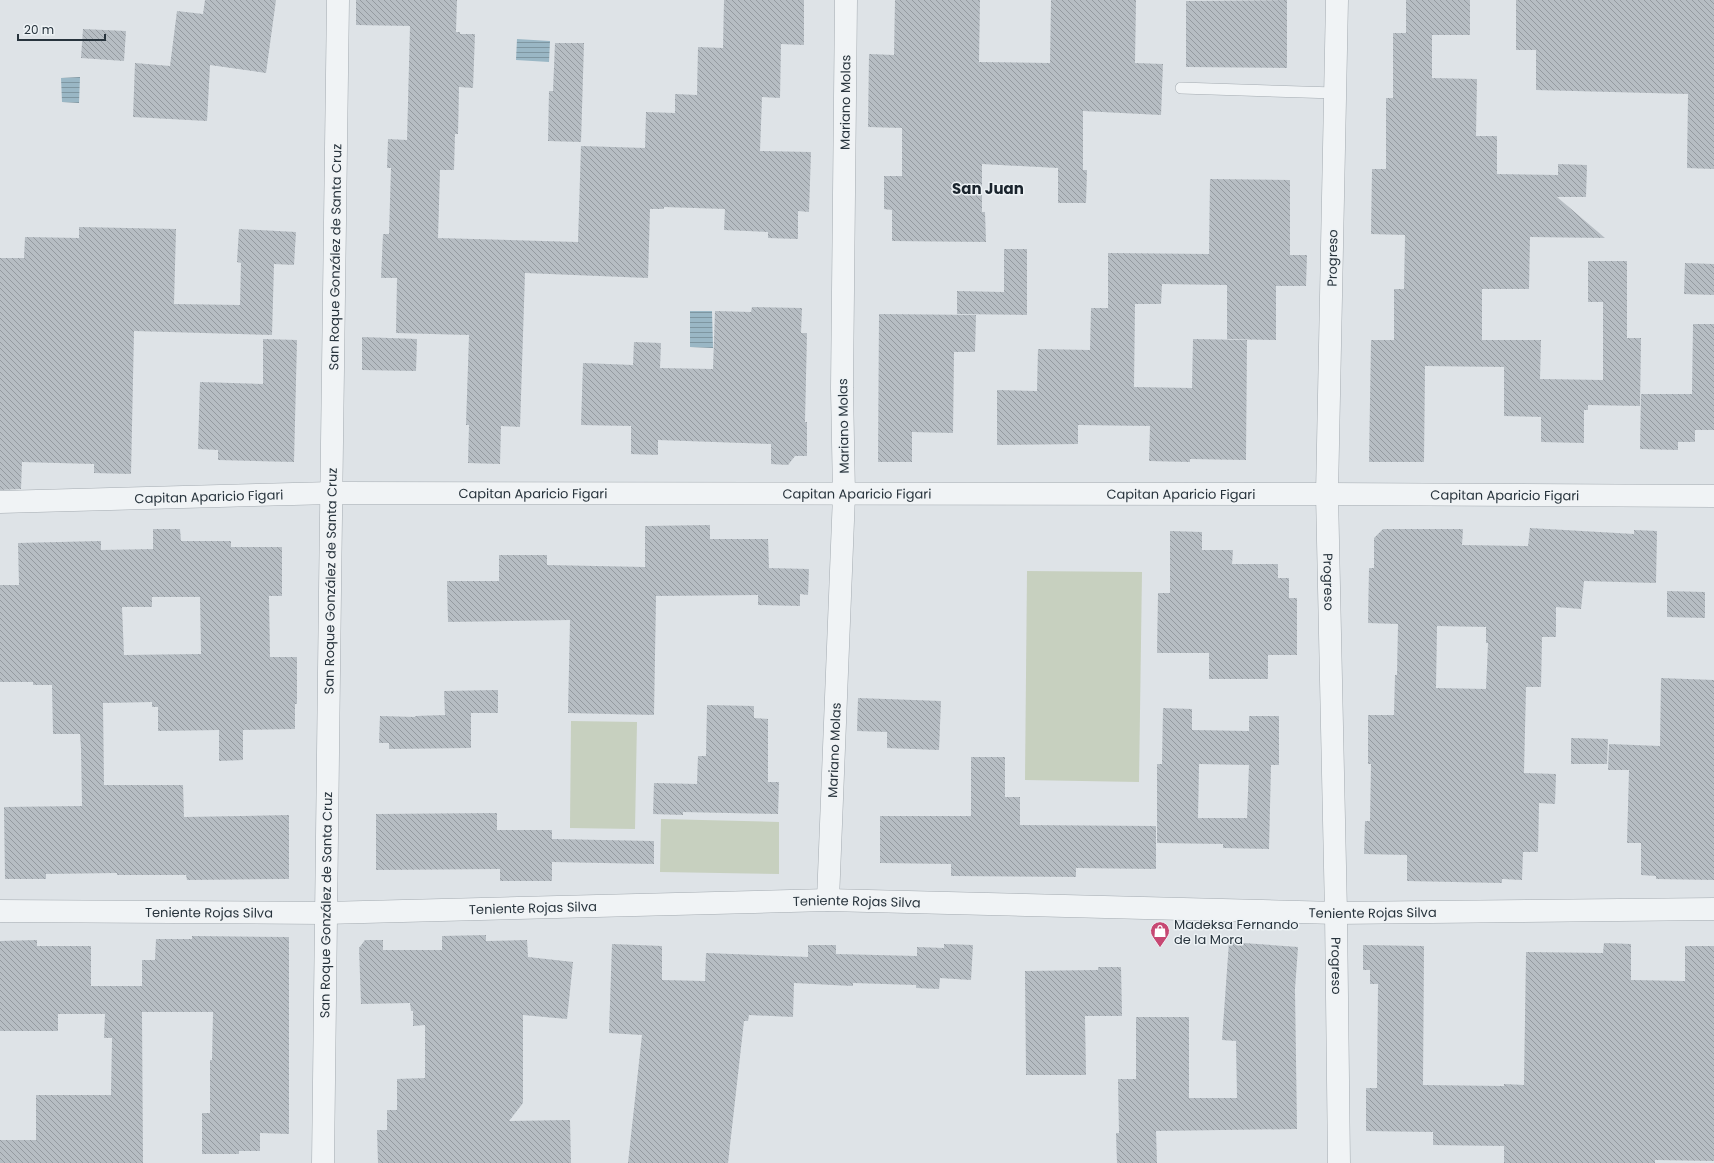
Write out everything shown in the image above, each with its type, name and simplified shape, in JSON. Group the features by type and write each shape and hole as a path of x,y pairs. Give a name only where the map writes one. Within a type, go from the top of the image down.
{"street":[{"name":"San Roque González de Santa Cruz","path":"323,1163 325,913 338,0"},
{"name":"Mariano Molas","path":"828,900 844,494 842,380 846,0"},
{"name":"Progreso","path":"1337,0 1327,494 1336,913 1339,1163"},
{"name":"Capitan Aparicio Figari","path":"0,502 332,493 1714,496"},
{"name":"Teniente Rojas Silva","path":"0,911 325,913 828,900 1336,913 1714,909"}],"lane":[{"path":"1181,88 1335,93"}],"green space":[{"path":"1027,571 1142,572 1139,782 1025,780"},
{"path":"571,721 637,722 635,829 570,828"},
{"path":"661,819 779,822 779,874 660,872"}],"water":[{"path":"517,39 550,41 549,62 516,60"},
{"path":"80,77 79,103 62,102 61,78"},
{"path":"690,311 712,311 713,348 690,347"}],"building":[{"path":"205,0 276,0 266,73 210,65 207,121 133,117 135,63 170,66 177,11 203,14"},
{"path":"356,0 457,0 456,32 460,32 460,34 475,34 473,88 459,87 458,134 455,134 454,170 440,170 438,238 578,242 581,146 645,148 646,112 675,113 675,94 697,95 698,47 723,48 724,0 804,0 804,45 781,44 780,98 762,97 760,151 811,152 809,212 798,211 798,239 768,238 768,232 724,230 725,209 664,207 664,209 650,209 648,278 525,273 520,427 501,426 500,464 468,463 469,425 466,425 469,335 396,333 397,278 381,278 383,234 389,234 391,168 387,168 388,139 407,140 410,26 356,25"},
{"path":"895,0 980,0 979,62 1050,63 1051,0 1136,0 1135,63 1163,64 1161,115 1083,111 1083,170 1087,170 1086,203 1058,203 1058,168 982,164 982,212 985,212 986,242 892,241 892,210 884,209 884,176 902,176 902,128 868,127 869,54 894,55"},
{"path":"1287,0 1287,68 1186,67 1186,1"},
{"path":"1406,0 1470,0 1470,35 1432,35 1432,78 1477,79 1476,136 1497,136 1497,174 1558,175 1558,164 1587,165 1586,197 1557,197 1605,238 1530,237 1529,289 1482,289 1482,340 1541,340 1540,379 1603,380 1603,302 1588,302 1588,261 1627,261 1627,338 1641,338 1640,406 1588,405 1588,410 1584,410 1584,443 1541,442 1541,417 1504,416 1504,367 1425,366 1424,462 1369,462 1371,340 1394,340 1394,289 1404,289 1405,235 1371,234 1372,169 1386,169 1386,98 1393,98 1393,33 1406,33"},
{"path":"1516,0 1714,0 1714,169 1687,168 1688,94 1536,90 1536,50 1516,50"},
{"path":"83,29 126,31 124,61 81,58"},
{"path":"555,43 584,43 581,142 548,141 549,91 553,91"},
{"path":"1210,179 1290,180 1290,255 1307,255 1306,286 1276,286 1276,340 1227,339 1227,285 1162,284 1161,304 1135,304 1134,387 1192,388 1193,339 1247,340 1246,460 1190,459 1190,462 1149,461 1150,426 1078,425 1078,444 997,445 997,390 1037,391 1038,349 1090,350 1091,308 1108,308 1108,253 1209,254"},
{"path":"79,227 176,229 174,304 240,305 241,263 237,262 239,229 296,232 294,265 274,264 272,335 134,331 131,474 94,473 94,464 22,462 21,489 0,490 0,258 24,258 25,237 79,238"},
{"path":"1004,249 1027,249 1027,315 957,314 957,291 1004,292"},
{"path":"1685,263 1714,264 1714,295 1684,294"},
{"path":"752,307 802,308 801,333 807,333 805,422 807,422 807,456 795,456 788,465 771,464 771,444 658,440 658,455 631,454 631,426 581,425 583,363 633,365 634,342 661,343 660,368 713,369 715,311 751,312"},
{"path":"879,314 976,315 975,352 954,352 953,433 912,432 912,462 878,462"},
{"path":"1693,324 1714,324 1714,430 1695,430 1695,442 1678,442 1678,450 1640,449 1641,394 1692,394"},
{"path":"362,337 417,339 416,371 362,370"},
{"path":"263,339 297,340 294,462 218,460 218,450 198,449 200,382 263,384"},
{"path":"710,525 710,539 768,539 769,568 809,569 808,595 800,594 800,606 758,605 758,595 656,596 654,715 568,713 570,620 448,622 447,581 499,581 499,555 547,555 547,565 645,567 645,526"},
{"path":"1530,528 1634,534 1634,530 1657,531 1656,583 1584,581 1581,609 1556,607 1556,637 1542,637 1541,687 1526,687 1524,773 1556,774 1555,804 1539,803 1538,852 1523,852 1522,880 1502,879 1502,883 1407,881 1407,855 1364,854 1365,821 1370,821 1371,764 1368,764 1368,715 1394,715 1395,675 1397,675 1398,624 1368,623 1369,568 1374,568 1374,538 1383,529 1463,529 1462,545 1528,546","holes":["1437,626 1486,627 1486,643 1488,643 1486,689 1436,688"]},
{"path":"153,529 180,529 181,541 231,541 231,547 282,547 282,596 269,596 270,657 297,657 297,704 295,704 295,729 243,730 243,760 219,761 219,730 158,731 158,707 152,707 152,702 103,703 104,785 183,785 184,817 289,815 289,879 187,880 186,875 117,875 117,873 46,874 46,879 5,879 4,807 82,806 80,734 53,734 52,685 33,685 33,682 0,682 0,585 19,585 18,543 101,541 101,550 153,549","holes":["152,597 200,597 201,654 124,655 122,607 152,607"]},
{"path":"1170,531 1202,532 1202,550 1233,550 1232,564 1278,564 1278,578 1289,578 1289,598 1297,598 1297,655 1268,655 1268,679 1209,679 1209,653 1157,653 1158,593 1170,593"},
{"path":"1667,591 1705,592 1705,618 1667,617"},
{"path":"1661,678 1714,680 1714,880 1656,879 1656,876 1641,875 1641,843 1627,843 1629,770 1608,770 1609,744 1660,746"},
{"path":"498,690 498,713 471,713 471,748 389,749 389,743 379,743 380,716 415,717 445,715 444,691"},
{"path":"858,698 941,701 939,750 887,748 887,732 857,731"},
{"path":"707,705 754,706 754,718 768,719 768,782 779,782 778,814 683,812 683,815 653,814 654,783 697,784 698,756 706,756"},
{"path":"1163,708 1192,709 1192,730 1249,731 1249,716 1279,716 1279,765 1271,765 1269,849 1223,848 1223,844 1157,843 1157,764 1162,764","holes":["1199,764 1249,765 1247,818 1198,818"]},
{"path":"1571,738 1608,739 1607,764 1571,764"},
{"path":"971,757 1005,757 1005,797 1020,797 1020,825 1156,826 1156,869 1076,868 1076,877 951,876 951,864 880,863 880,816 971,816"},
{"path":"497,813 497,830 552,830 552,839 654,841 654,864 552,862 552,881 500,881 500,869 376,870 376,814"},
{"path":"486,935 486,941 527,940 528,957 573,962 567,1019 523,1015 523,1103 509,1121 570,1120 571,1163 378,1163 377,1130 387,1130 387,1110 397,1110 397,1079 425,1078 425,1025 413,1026 413,1011 411,1011 410,1003 361,1004 359,948 365,940 383,940 383,950 442,950 442,936"},
{"path":"192,936 289,937 289,1134 260,1133 260,1151 239,1151 239,1154 202,1154 202,1113 210,1113 210,1060 212,1060 213,1012 142,1012 143,1163 0,1163 0,1140 36,1140 36,1095 111,1095 112,1038 104,1038 105,1014 58,1014 58,1031 0,1031 0,941 37,940 37,946 91,946 91,986 142,986 142,960 155,960 156,939 192,939"},
{"path":"1229,942 1298,947 1295,989 1297,1129 1156,1131 1157,1163 1117,1163 1116,1133 1119,1133 1118,1079 1136,1079 1136,1017 1189,1017 1189,1098 1237,1098 1236,1041 1222,1040"},
{"path":"1604,943 1631,944 1631,980 1685,981 1685,946 1714,946 1714,1161 1655,1160 1655,1163 1504,1163 1504,1146 1433,1145 1433,1132 1366,1131 1366,1088 1377,1088 1378,984 1370,984 1370,970 1363,970 1363,945 1424,946 1423,1085 1504,1086 1504,1084 1524,1085 1526,952 1603,953"},
{"path":"612,944 662,946 662,980 705,981 706,953 808,957 808,945 836,945 836,954 917,956 917,947 944,948 944,944 973,945 971,980 940,978 939,989 916,988 916,985 853,983 853,986 794,983 793,1017 749,1015 748,1021 744,1021 728,1163 628,1163 642,1035 609,1033"},
{"path":"1098,967 1121,967 1122,1016 1085,1016 1086,1075 1026,1075 1025,971 1098,970"}],"place":[{"name":"Madeksa Fernando de la Mora","path":"1160,948"}],"district":[{"name":"San Juan","path":"988,189"}]}
